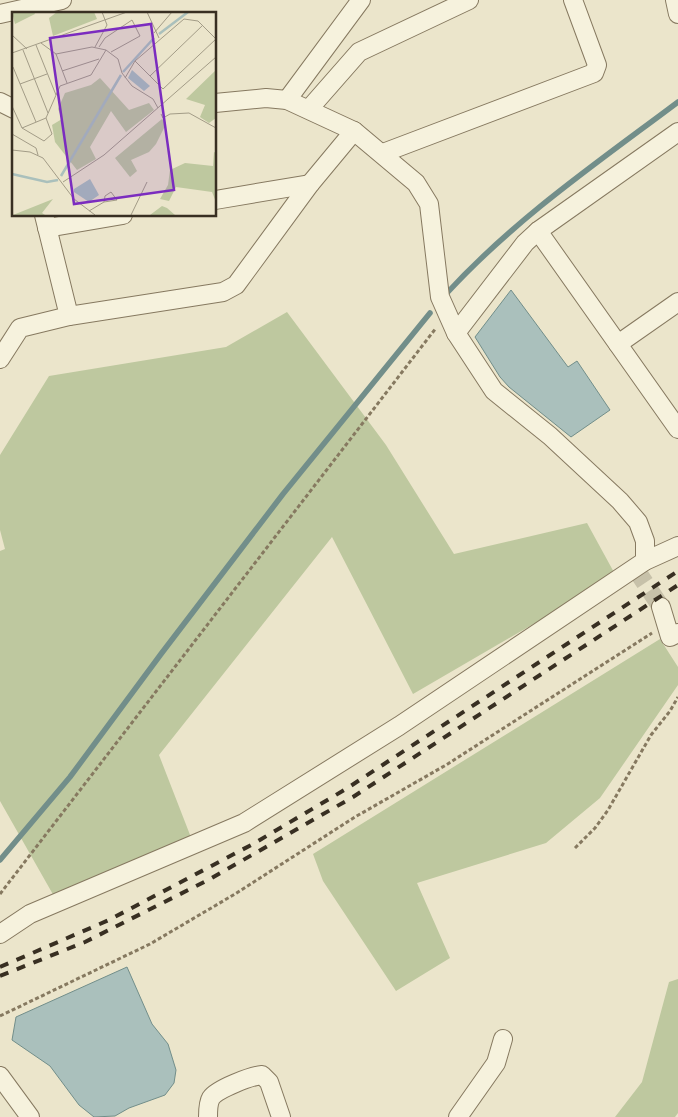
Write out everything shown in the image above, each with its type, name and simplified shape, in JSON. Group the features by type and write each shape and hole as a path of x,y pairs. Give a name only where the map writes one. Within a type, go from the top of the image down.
{"street":[{"path":"0,14 62,0"},
{"path":"287,100 361,0"},
{"path":"309,109 359,52 469,0"},
{"path":"383,153 594,73 597,65 573,0"},
{"path":"675,0 678,14"},
{"path":"216,103 266,98 287,100 354,131 416,182 428,204 440,297 456,333 494,391 550,436 620,501 638,522 645,541 645,561"},
{"path":"0,102 12,108"},
{"path":"0,359 20,328 69,316 223,292 236,285 310,184 354,131"},
{"path":"456,333 526,243 538,231 678,132"},
{"path":"216,200 310,184"},
{"path":"69,316 45,221 110,216"},
{"path":"538,231 678,429"},
{"path":"618,344 678,302"},
{"path":"0,934 30,914 244,823 399,726 645,561 678,546"},
{"path":"661,607 672,629"},
{"path":"458,1117 496,1063 503,1039"},
{"path":"208,1117 210,1099 215,1093 254,1076 262,1075 269,1082 281,1117"},
{"path":"0,1076 30,1117"}],"path":[{"path":"0,894 448,314"},
{"path":"0,1016 150,944 235,894 355,816 446,765 636,642 672,629"},
{"path":"575,848 595,828 608,810 651,735 670,712 678,698"}],"green space":[{"path":"287,312 386,445 454,554 587,523 616,576 413,694 332,537 159,755 192,840 55,898 0,801 0,551 5,549 0,530 0,455 49,376 226,347"},
{"path":"660,639 678,667 678,685 600,798 546,843 417,883 450,958 396,991 323,881 313,854"},
{"path":"678,979 678,1113 675,1117 615,1117 642,1082 669,982"}],"water":[{"path":"511,290 568,367 577,361 610,410 571,437 509,387 500,377 475,337"},
{"path":"127,967 152,1024 168,1044 176,1070 174,1083 165,1095 129,1108 115,1116 94,1117 79,1105 50,1066 12,1040 16,1017"}],"waterway":[{"path":"447,293 501,240 558,192 678,102"},
{"path":"0,860 70,777 283,494 430,313"}],"tunnel":[{"path":"635,568 661,607"}],"railway":[{"path":"0,967 109,920 253,844 346,789 678,571"},
{"path":"0,976 85,942 210,879 353,797 678,585"}]}
